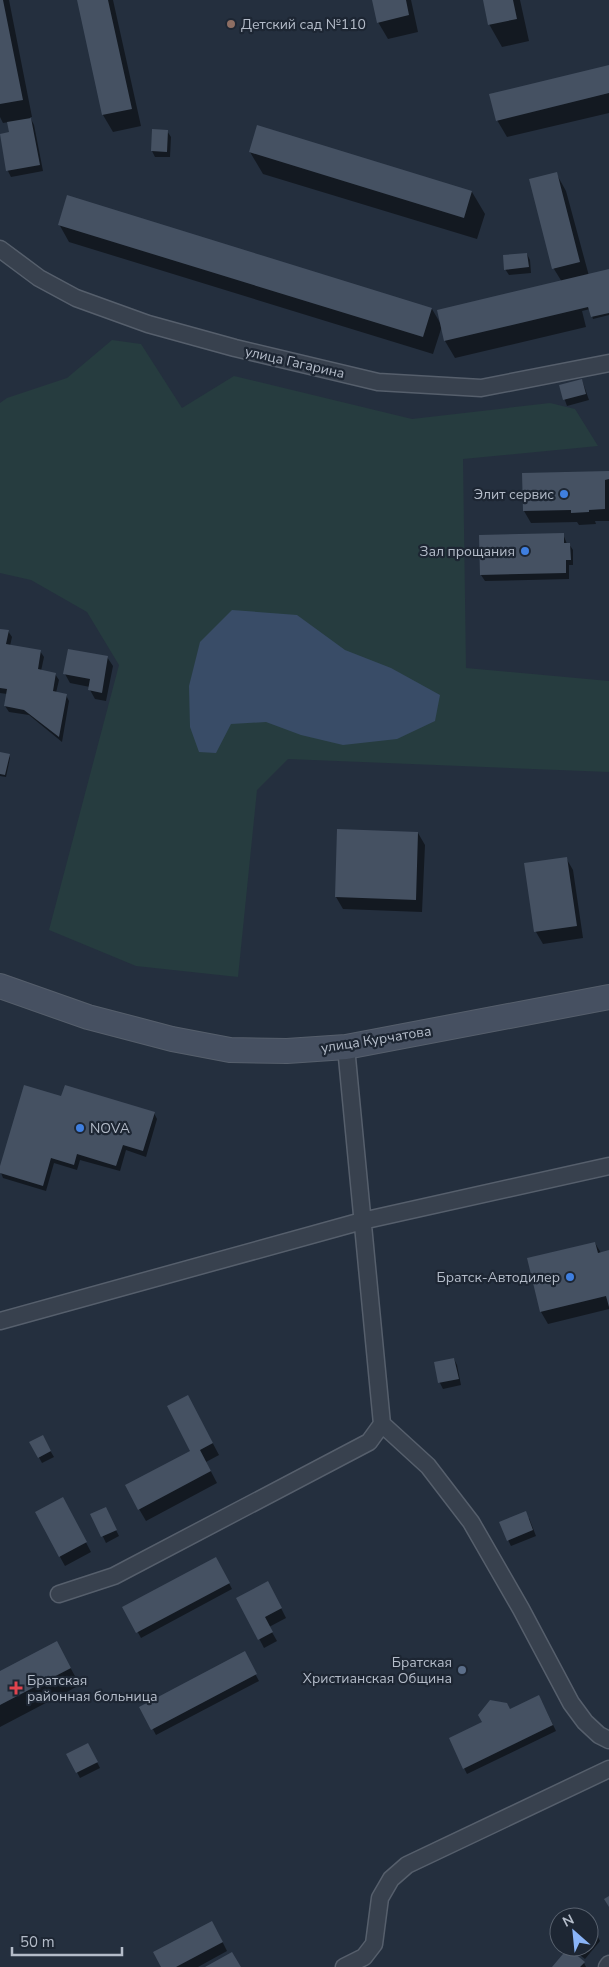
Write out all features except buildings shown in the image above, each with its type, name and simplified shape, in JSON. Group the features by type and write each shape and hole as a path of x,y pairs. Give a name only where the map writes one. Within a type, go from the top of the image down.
{"main road":[{"name":"улица Курчатова","path":"0,986 88,1017 172,1039 230,1050 287,1051 346,1047 609,997"}],"street":[{"name":"улица Гагарина","path":"0,249 38,278 76,298 148,324 378,382 480,388 609,363"},
{"path":"59,1594 114,1576 369,1442 382,1424 346,1047"},
{"path":"0,1321 362,1221 609,1166"},
{"path":"382,1424 428,1466 471,1522 571,1703 585,1722 599,1735 609,1740"},
{"path":"344,1967 364,1957 374,1944 380,1898 391,1879 407,1866 609,1769"},
{"path":"606,1967 609,1964"}],"green space":[{"path":"112,340 141,344 182,408 234,376 412,419 550,403 575,409 598,446 463,459 466,668 609,681 609,772 288,759 257,790 238,977 136,966 49,930 119,665 87,612 31,580 0,573 0,403 7,398 67,378"}],"water":[{"path":"232,610 297,615 345,650 391,668 440,695 435,721 397,739 343,745 301,735 266,722 231,724 216,753 199,752 190,727 189,686 200,642"}],"place":[{"name":"Детский сад №110","path":"231,24"},
{"name":"Элит сервис","path":"564,494"},
{"name":"Зал прощания","path":"525,551"},
{"name":"NOVA","path":"80,1128"},
{"name":"Братск-Автодилер","path":"570,1277"},
{"name":"Братская Христианская Община","path":"462,1670"},
{"name":"Братская районная больница","path":"16,1688"}]}
